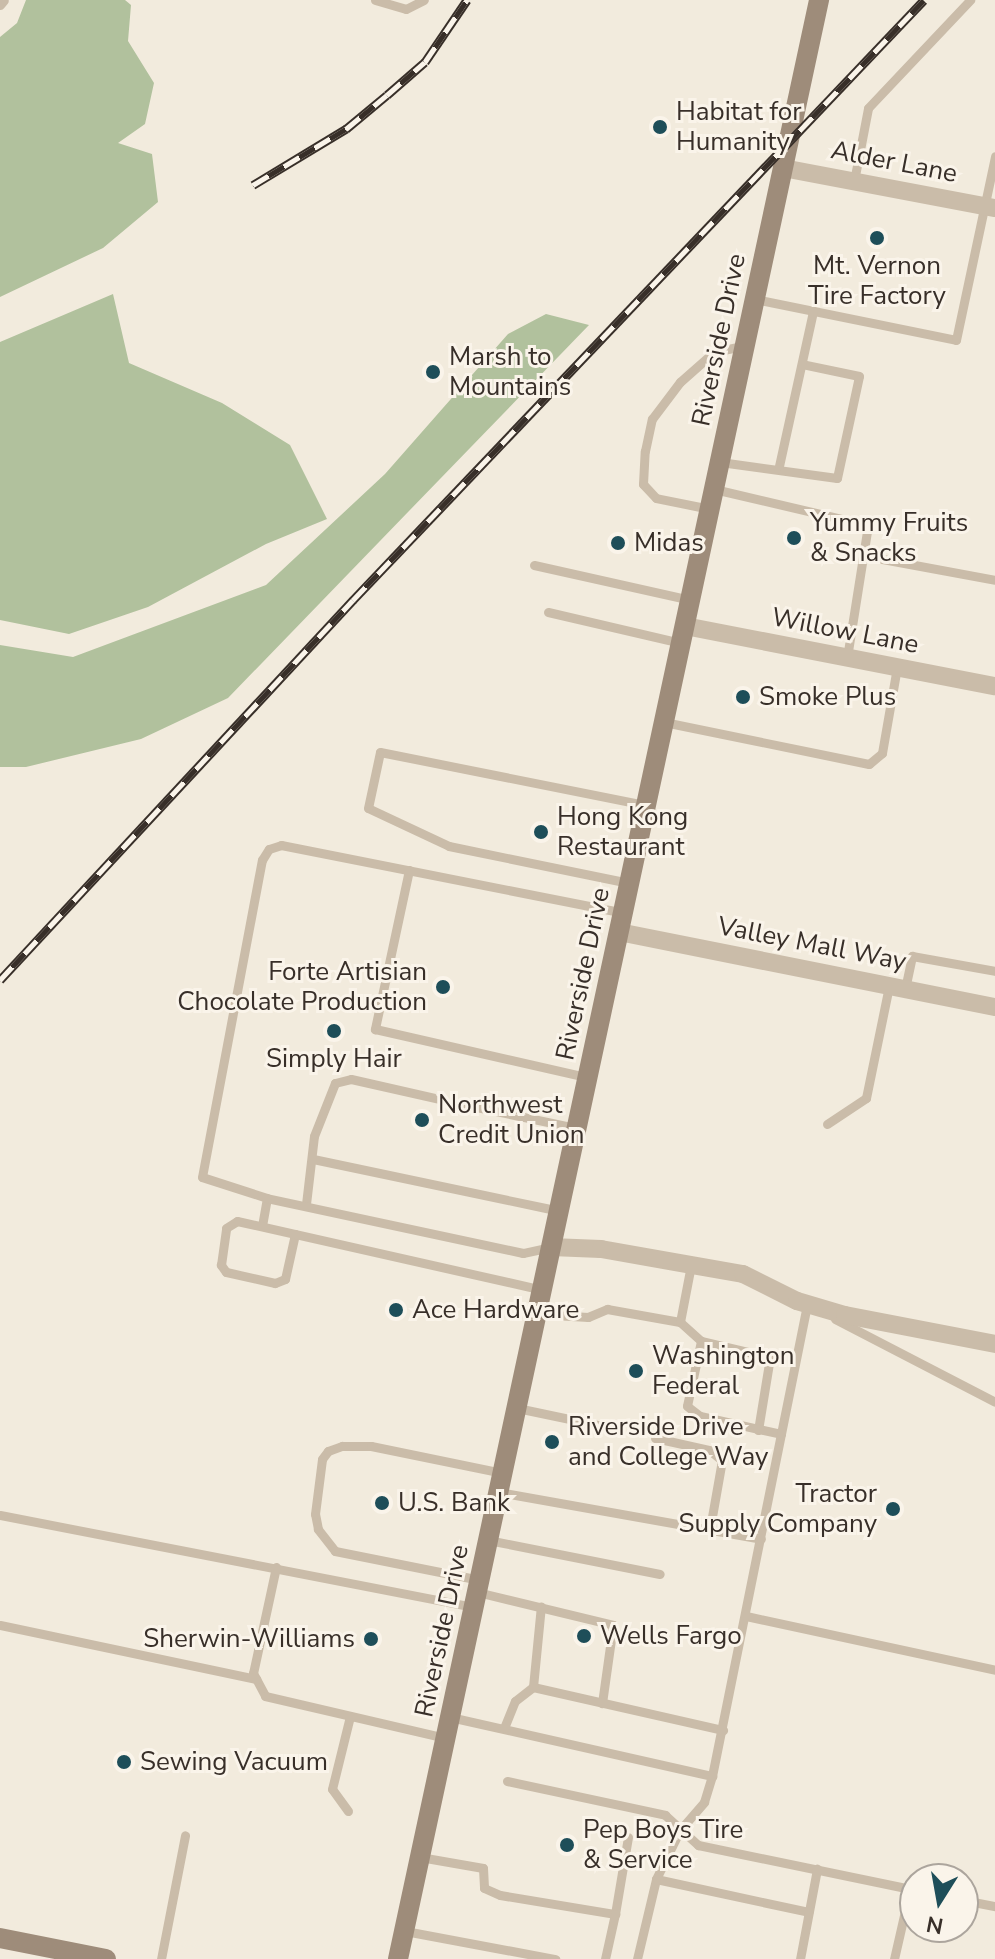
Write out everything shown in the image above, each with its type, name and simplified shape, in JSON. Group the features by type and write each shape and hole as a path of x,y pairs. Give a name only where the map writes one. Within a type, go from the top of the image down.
{"main road":[{"name":"Riverside Drive","path":"398,1959 819,0"},
{"path":"0,1938 106,1959"}],"street":[{"name":"Alder Lane","path":"783,168 989,207"},
{"name":"Willow Lane","path":"683,634 847,658 995,686"},
{"name":"Valley Mall Way","path":"621,922 897,988 995,1007"},
{"path":"551,1247 601,1249 743,1274 806,1304 995,1344"}],"lane":[{"path":"0,5 4,0"},
{"path":"375,0 406,9 424,0"},
{"path":"854,181 868,108 970,0"},
{"path":"755,299 956,340 989,207 995,156"},
{"path":"779,466 813,311"},
{"path":"745,345 714,352 680,382 652,419 643,484 656,498 712,499 863,521 870,528 847,658"},
{"path":"720,462 754,469 779,466 837,478 859,376 802,364"},
{"path":"866,556 995,580"},
{"path":"534,565 690,600"},
{"path":"548,612 683,634"},
{"path":"664,722 869,764 882,753 897,667"},
{"path":"629,883 449,846 368,808 380,752 646,805"},
{"path":"551,1247 523,1253 267,1198 202,1177 262,860 269,849 281,845 409,870 621,922"},
{"path":"409,870 375,1029 587,1077"},
{"path":"827,1124 866,1098 897,988 912,956 995,971"},
{"path":"306,1204 314,1136 335,1083 351,1079 439,1099"},
{"path":"462,1104 577,1128"},
{"path":"313,1159 559,1211"},
{"path":"262,1226 267,1198"},
{"path":"295,1234 285,1279 275,1283 226,1272 219,1257 226,1228 237,1221 262,1226 542,1290"},
{"path":"680,1322 691,1265"},
{"path":"637,1959 656,1879 680,1830 704,1802 712,1776 806,1304 995,1402"},
{"path":"537,1314 588,1317 607,1309 680,1322 701,1341 770,1357 758,1430"},
{"path":"701,1341 687,1406 700,1416 781,1434"},
{"path":"517,1408 613,1428"},
{"path":"655,1438 717,1454 722,1460 710,1528"},
{"path":"477,1593 335,1551 318,1529 315,1514 322,1459 328,1451 342,1446 371,1446 500,1482 761,1539"},
{"path":"0,1515 276,1567 477,1593 613,1625 602,1703"},
{"path":"488,1540 660,1574"},
{"path":"276,1567 256,1654 256,1679 265,1696 446,1738"},
{"path":"504,1728 515,1701 533,1687 541,1606"},
{"path":"746,1616 995,1670"},
{"path":"0,1625 256,1679"},
{"path":"533,1687 723,1730"},
{"path":"348,1811 332,1789 350,1716"},
{"path":"450,1717 712,1776"},
{"path":"507,1781 665,1815 698,1845 899,1886"},
{"path":"161,1959 185,1835"},
{"path":"605,1959 628,1837"},
{"path":"420,1857 483,1868 484,1888 500,1895 615,1914"},
{"path":"800,1959 817,1869"},
{"path":"656,1879 808,1912"},
{"path":"404,1931 555,1959"}],"green space":[{"path":"26,0 125,0 131,5 128,41 154,83 145,124 118,143 152,154 158,202 103,248 0,297 0,37 17,23"},
{"path":"113,294 129,363 222,403 290,445 327,519 266,544 148,607 69,634 0,620 0,342"},
{"path":"546,314 589,325 228,698 141,739 26,767 0,767 0,645 73,657 266,585 385,474 508,334"}],"railway":[{"path":"253,185 346,129 387,95 425,62 467,0"},
{"path":"0,980 353,600 924,0"}],"place":[{"name":"Habitat for Humanity","path":"660,127"},
{"name":"Mt. Vernon Tire Factory","path":"877,238"},
{"name":"Marsh to Mountains","path":"433,372"},
{"name":"Yummy Fruits & Snacks","path":"794,538"},
{"name":"Midas","path":"618,543"},
{"name":"Smoke Plus","path":"743,697"},
{"name":"Hong Kong Restaurant","path":"541,832"},
{"name":"Forte Artisian Chocolate Production","path":"443,987"},
{"name":"Simply Hair","path":"334,1031"},
{"name":"Northwest Credit Union","path":"422,1120"},
{"name":"Ace Hardware","path":"396,1310"},
{"name":"Washington Federal","path":"636,1371"},
{"name":"Riverside Drive and College Way","path":"552,1442"},
{"name":"U.S. Bank","path":"382,1503"},
{"name":"Tractor Supply Company","path":"893,1509"},
{"name":"Wells Fargo","path":"584,1636"},
{"name":"Sherwin-Williams","path":"371,1639"},
{"name":"Sewing Vacuum","path":"124,1762"},
{"name":"Pep Boys Tire & Service","path":"567,1845"}]}
